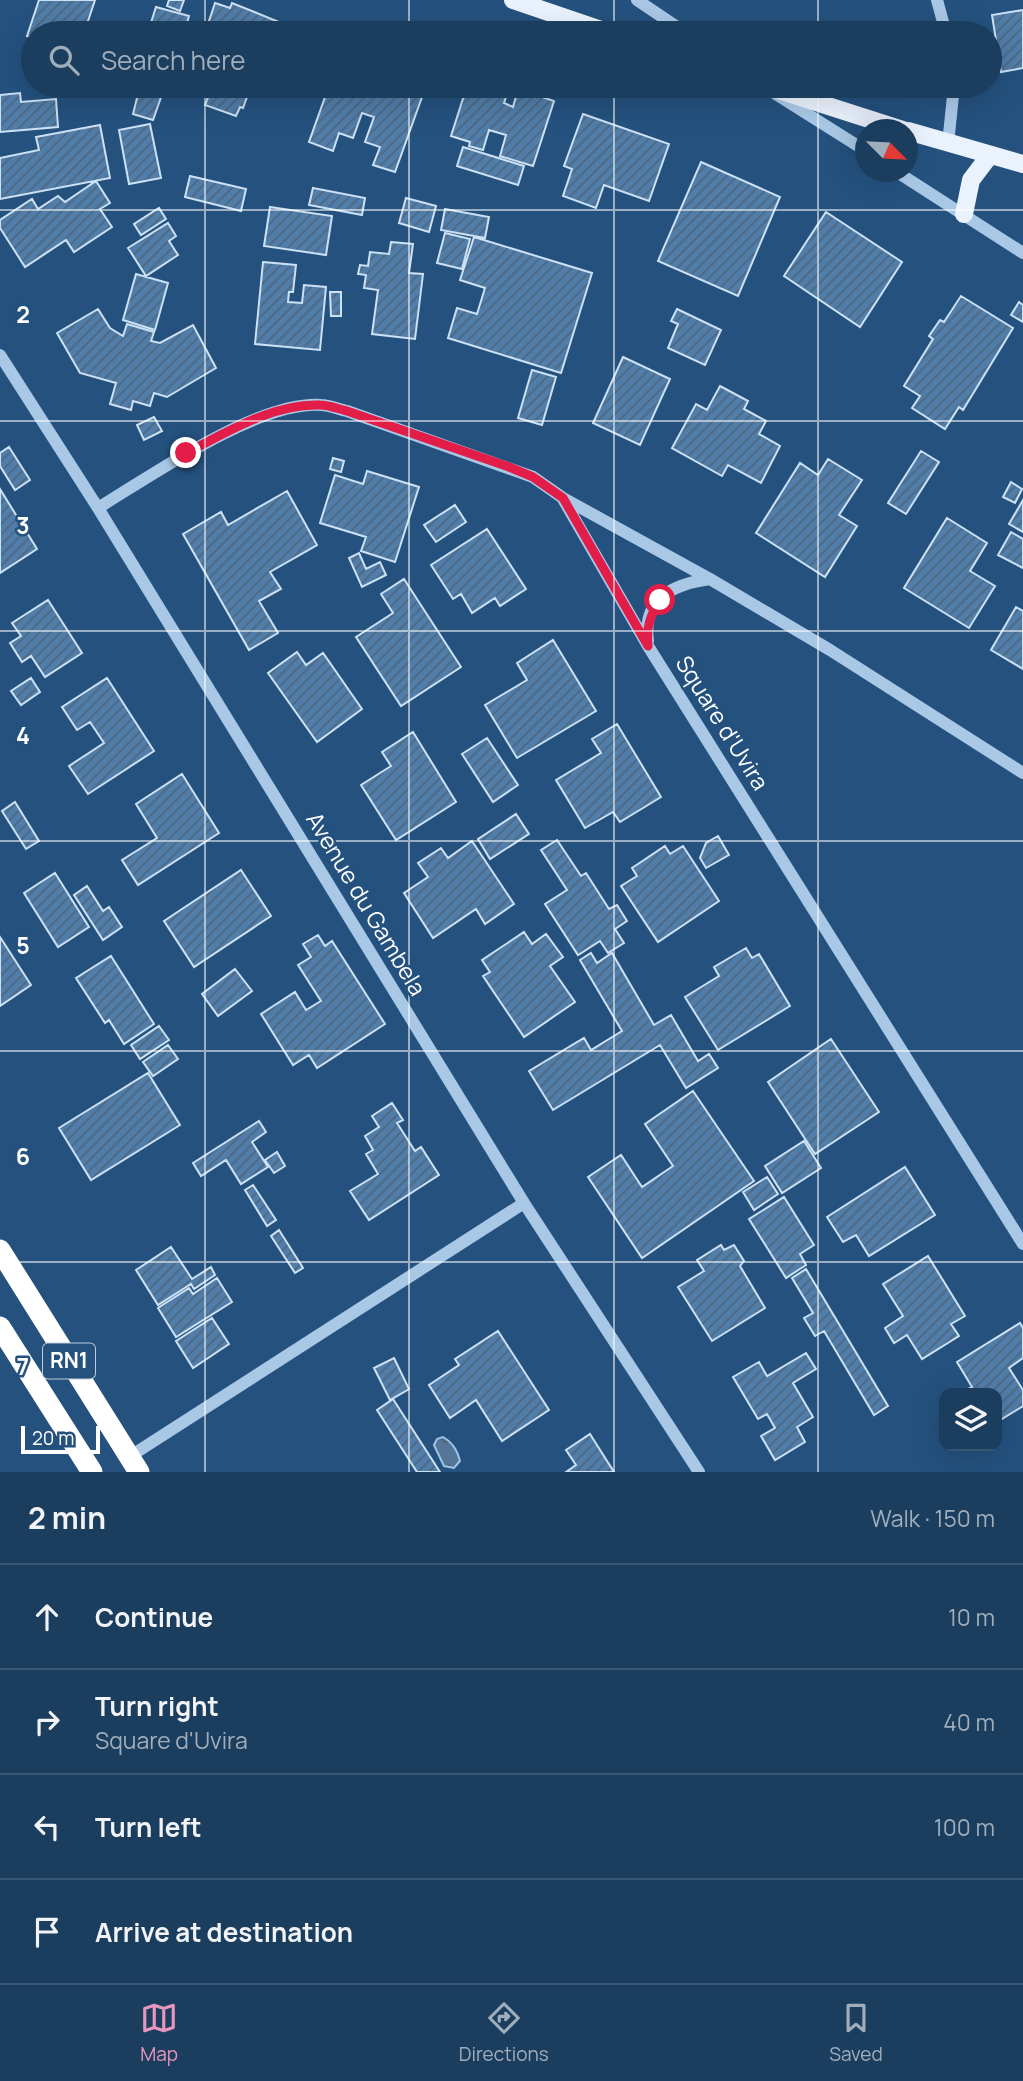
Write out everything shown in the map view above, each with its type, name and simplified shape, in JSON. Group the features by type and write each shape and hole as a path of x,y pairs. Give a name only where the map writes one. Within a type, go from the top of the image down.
{"highway":[{"name":"RN1","path":"0,1250 134,1464"},
{"name":"RN1","path":"0,1327 92,1472"}],"main road":[{"path":"513,0 575,21"},
{"path":"802,98 870,119"},
{"path":"918,134 1023,164"},
{"path":"964,214 971,180 990,155"}],"street":[{"path":"637,0 668,21"},
{"path":"937,0 943,21"},
{"path":"783,98 855,144"},
{"path":"948,144 953,98"},
{"path":"913,182 1023,253"},
{"name":"Avenue du Gambela","path":"0,355 98,508 524,1203 699,1472"},
{"path":"98,508 186,453 241,425 279,411 321,405 369,418 533,477 563,498 710,579 842,657 1023,773"},
{"name":"Square d'Uvira","path":"563,498 648,646 1023,1244"},
{"path":"648,646 646,631 649,616 660,600 671,589 685,583 710,579"},
{"path":"134,1464 524,1203"}],"water":[{"path":"443,1437 452,1444 459,1457 460,1461 454,1468 444,1466 434,1445 437,1439"}],"building":[{"path":"39,0 95,0 88,21 32,21"},
{"path":"169,0 184,0 180,11 167,6"},
{"path":"215,3 230,8 232,3 277,21 209,21"},
{"path":"156,7 189,16 188,21 152,21"},
{"path":"1023,10 1023,68 1002,72 1002,21 993,21 992,15"},
{"path":"20,93 21,102 56,99 58,127 0,132 0,95"},
{"path":"137,98 161,98 153,120 133,114"},
{"path":"208,98 247,98 236,116 205,105"},
{"path":"325,98 422,98 395,172 373,165 380,147 365,142 374,117 362,113 353,138 339,133 333,151 309,142"},
{"path":"463,98 506,98 504,103 513,107 516,98 545,98 554,101 533,166 500,156 506,135 489,130 483,150 469,146 470,142 451,136"},
{"path":"583,114 669,144 649,201 604,185 596,208 563,196 572,169 564,166"},
{"path":"150,124 161,178 129,184 119,130"},
{"path":"100,125 110,178 0,199 0,158 39,150 36,137"},
{"path":"463,147 524,166 518,185 457,166"},
{"path":"701,162 780,197 738,296 658,261"},
{"path":"190,176 246,189 241,211 185,197"},
{"path":"96,181 110,203 100,209 112,227 74,252 66,240 25,267 0,228 0,220 32,199 38,209 58,196 65,202"},
{"path":"313,188 365,198 362,215 309,205"},
{"path":"406,198 436,206 429,232 399,223"},
{"path":"270,207 332,216 326,255 264,246"},
{"path":"159,208 166,219 141,235 134,224"},
{"path":"445,209 489,217 485,238 441,230"},
{"path":"826,212 902,262 860,327 784,276"},
{"path":"168,223 176,236 169,241 178,255 146,276 128,248"},
{"path":"445,233 470,239 462,269 437,263"},
{"path":"474,237 592,273 561,373 448,338 457,308 477,314 485,288 460,280"},
{"path":"391,242 413,244 409,273 423,274 415,339 372,334 378,290 364,288 366,275 358,274 360,265 368,266 370,252 389,254"},
{"path":"263,262 296,265 293,292 289,292 288,302 302,303 304,285 326,287 320,350 255,344"},
{"path":"136,274 168,283 155,330 123,320"},
{"path":"330,292 341,292 341,316 331,316"},
{"path":"961,296 1013,328 963,410 959,407 945,429 912,408 920,396 904,386 933,339 929,336 940,320 944,322"},
{"path":"1019,302 1023,305 1023,322 1011,315"},
{"path":"98,309 110,328 123,336 127,324 154,332 151,341 160,343 193,325 216,368 167,397 154,393 150,406 133,401 131,410 110,404 116,383 80,373 57,333"},
{"path":"677,309 721,330 705,365 668,348 678,324 671,321"},
{"path":"623,357 670,379 640,445 593,423"},
{"path":"532,370 556,377 542,425 518,418"},
{"path":"720,386 748,401 744,409 766,421 759,434 780,446 761,483 728,465 722,476 672,448 696,404 707,410"},
{"path":"154,417 162,431 144,440 137,425"},
{"path":"9,447 30,480 15,490 0,466 0,453"},
{"path":"921,451 939,462 906,514 888,503"},
{"path":"333,458 344,461 341,472 330,469"},
{"path":"828,459 862,480 839,515 857,526 825,577 756,533 800,463 818,475"},
{"path":"367,471 419,487 395,562 361,551 366,537 320,523 335,475 363,484"},
{"path":"1011,482 1022,489 1015,503 1003,497"},
{"path":"0,489 37,549 0,573"},
{"path":"287,491 317,545 270,572 281,589 259,601 278,633 249,650 183,534 221,512 228,525"},
{"path":"1023,500 1023,532 1009,524"},
{"path":"455,505 466,522 436,542 424,525"},
{"path":"947,518 987,543 970,571 995,586 969,628 904,588"},
{"path":"487,529 526,589 500,606 495,598 472,613 461,594 453,599 431,565"},
{"path":"1011,532 1023,539 1023,568 998,555"},
{"path":"359,553 366,569 380,562 386,575 362,587 349,558"},
{"path":"404,579 461,667 401,706 356,637 393,613 381,594"},
{"path":"48,600 82,653 45,677 31,656 22,662 10,643 21,636 12,623"},
{"path":"1016,607 1023,611 1023,669 991,650"},
{"path":"553,640 596,711 517,758 485,705 527,680 517,663"},
{"path":"297,652 306,665 323,653 362,709 317,742 268,673"},
{"path":"31,678 40,692 21,705 11,691"},
{"path":"107,678 154,751 88,794 69,766 104,743 90,722 77,730 62,707"},
{"path":"617,724 661,797 620,822 613,812 585,828 556,780 601,753 592,739"},
{"path":"413,732 456,802 396,840 361,785 391,766 382,752"},
{"path":"487,738 518,785 493,802 462,754"},
{"path":"182,774 219,833 138,885 122,860 157,838 136,804"},
{"path":"15,802 39,841 26,849 2,811"},
{"path":"516,814 529,834 490,859 478,839"},
{"path":"718,836 729,855 706,868 700,858 706,843"},
{"path":"557,840 581,876 586,873 609,909 617,905 627,921 615,929 624,943 608,953 600,941 578,955 545,904 567,890 541,850"},
{"path":"472,841 514,904 485,924 476,909 433,938 404,893 428,877 418,863 441,848 448,858"},
{"path":"665,846 670,854 683,846 719,901 658,942 621,886 637,876 632,868"},
{"path":"241,870 271,916 194,967 164,921"},
{"path":"55,873 89,927 58,947 24,893"},
{"path":"87,886 103,911 109,907 122,927 103,940 74,895"},
{"path":"524,932 532,944 546,934 563,957 550,966 575,1002 524,1037 483,976 490,972 482,960"},
{"path":"318,935 325,946 332,941 385,1024 317,1068 309,1055 293,1065 261,1014 295,992 306,1010 321,1001 298,965 311,957 303,944"},
{"path":"0,937 31,985 0,1006"},
{"path":"746,948 752,958 759,954 790,1006 718,1050 685,997 719,976 714,967"},
{"path":"591,953 597,963 612,953 654,1025 671,1015 698,1061 709,1054 718,1068 686,1088 660,1045 553,1110 529,1071 584,1038 591,1050 622,1031 580,960"},
{"path":"111,956 154,1024 124,1044 109,1020 105,1023 76,978"},
{"path":"235,969 252,991 218,1016 202,994"},
{"path":"159,1026 169,1040 140,1059 131,1045"},
{"path":"831,1039 879,1112 815,1154 768,1082"},
{"path":"168,1045 178,1059 153,1076 143,1062"},
{"path":"148,1073 180,1125 91,1180 59,1128"},
{"path":"693,1091 754,1181 642,1258 588,1177 621,1155 642,1187 673,1166 645,1124"},
{"path":"392,1103 403,1120 397,1123 415,1151 421,1147 439,1175 369,1220 350,1191 378,1174 366,1154 373,1150 365,1136 379,1127 372,1116"},
{"path":"259,1121 266,1132 252,1142 268,1167 241,1184 226,1160 201,1176 193,1163"},
{"path":"804,1141 821,1168 782,1193 765,1166"},
{"path":"277,1152 285,1166 274,1173 265,1160"},
{"path":"905,1167 935,1215 869,1256 856,1235 843,1242 827,1217"},
{"path":"767,1177 778,1194 754,1210 743,1192"},
{"path":"253,1185 276,1220 267,1226 245,1190"},
{"path":"784,1197 814,1245 800,1254 806,1265 786,1278 749,1219"},
{"path":"279,1230 303,1268 295,1273 271,1236"},
{"path":"721,1245 724,1250 734,1245 744,1261 740,1266 765,1308 712,1341 678,1287 704,1271 697,1260"},
{"path":"171,1247 192,1279 211,1267 215,1275 194,1289 191,1284 158,1305 136,1270"},
{"path":"928,1256 965,1316 951,1324 959,1336 922,1359 907,1335 894,1343 885,1328 903,1316 883,1284"},
{"path":"806,1269 888,1406 874,1415 824,1331 815,1336 804,1318 813,1313 792,1278"},
{"path":"217,1278 232,1302 176,1337 158,1308 189,1288 193,1294"},
{"path":"212,1318 229,1344 193,1368 176,1341"},
{"path":"1020,1323 1023,1328 1023,1358 1009,1368 1023,1390 1023,1406 1002,1419 1002,1388 970,1388 957,1362"},
{"path":"498,1331 549,1410 502,1441 476,1400 450,1418 429,1385 459,1365 455,1359"},
{"path":"806,1353 816,1369 793,1383 813,1417 797,1427 805,1442 775,1460 761,1436 775,1428 767,1414 758,1419 733,1377 759,1362 767,1376"},
{"path":"394,1358 409,1389 390,1400 374,1368"},
{"path":"393,1399 440,1472 417,1472 377,1410"},
{"path":"590,1434 614,1472 566,1472 576,1465 566,1450"}],"route":[{"path":"186,453 241,425 279,411 321,405 347,411 509,467 533,477 563,498 648,646 646,631 649,616 660,600"}]}
